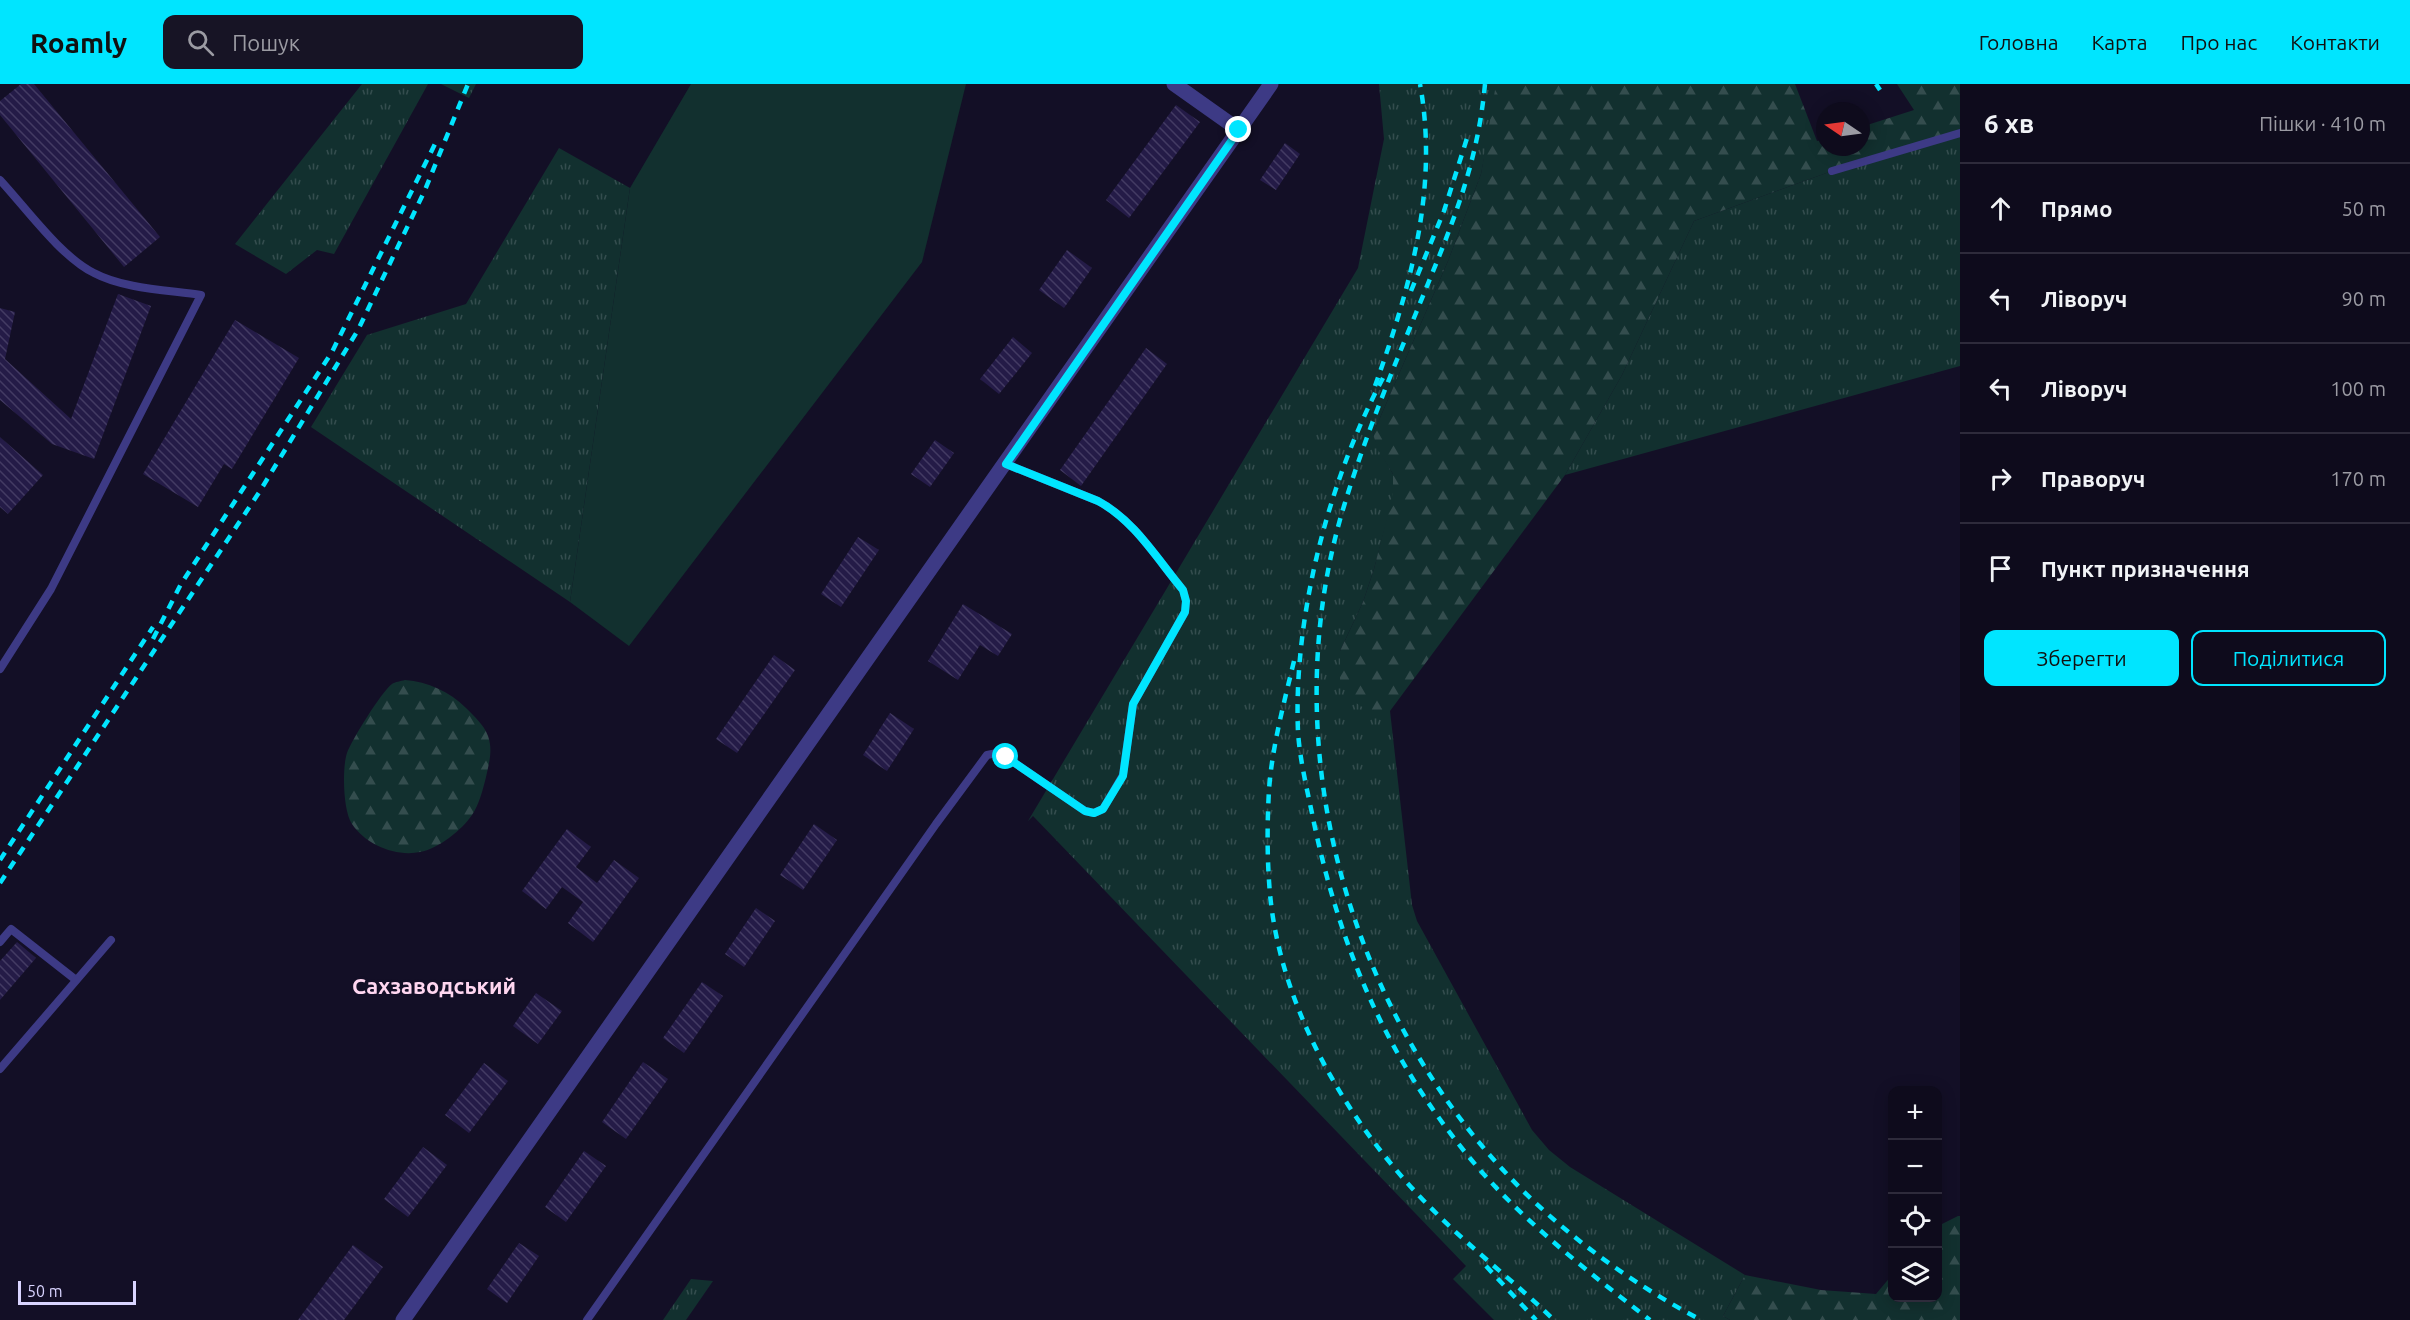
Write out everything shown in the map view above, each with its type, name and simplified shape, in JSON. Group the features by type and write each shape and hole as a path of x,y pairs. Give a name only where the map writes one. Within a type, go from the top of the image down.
{"street":[{"path":"1174,84 1239,130"},
{"path":"403,1320 1271,84"}],"lane":[{"path":"1832,171 1960,133"},
{"path":"0,180 75,262 94,274 115,282 201,295 51,589 0,669"},
{"path":"587,1320 987,754 997,753 1006,757 1085,811 1094,813 1103,809 1123,776 1133,704 1185,612 1186,601 1183,590 1125,519 1113,508 1006,464"},
{"path":"0,942 11,929 76,980"},
{"path":"0,1069 111,940"}],"green space":[{"path":"362,84 428,84 334,254 317,250 286,274 235,244"},
{"path":"441,84 476,84 469,98"},
{"path":"691,84 966,84 922,262 629,646 570,602 630,188"},
{"path":"1379,84 1496,84 1497,91 1481,174 1448,261 1373,434 1393,474 1394,493 1363,602 1340,651 1374,711 1390,711 1412,905 1417,921 1532,1130 1549,1150 1570,1167 1745,1275 1723,1316 1730,1320 1494,1320 1453,1279 1466,1266 1033,816 1028,821 1358,268 1384,139"},
{"path":"1496,84 1795,84 1816,138 1816,156 1870,156 1870,124 1914,110 1897,84 1960,84 1960,133 1832,171 1694,221 1622,375 1565,475 1390,711 1374,711 1360,706 1349,696 1340,681 1340,651 1363,602 1374,569 1393,493 1393,474 1378,450 1373,434 1448,261 1481,174"},
{"path":"1960,133 1960,366 1565,475 1622,375 1694,221 1832,171"},
{"path":"559,148 630,188 570,602 311,427 367,335 466,304"},
{"path":"405,680 438,688 453,697 484,728 490,746 484,787 479,802 468,821 442,843 427,850 411,853 382,848 365,838 349,818 344,789 345,760 354,738 387,688 393,683"},
{"path":"1960,1216 1960,1320 1730,1320 1723,1316 1745,1275 1821,1290 1876,1294 1888,1280 1888,1302 1942,1302 1942,1224"},
{"path":"691,1279 713,1281 686,1320 663,1320"}],"building":[{"path":"21,84 34,84 160,237 124,267 0,115 0,101"},
{"path":"1176,105 1200,122 1129,218 1106,200"},
{"path":"1285,143 1300,154 1276,190 1260,180"},
{"path":"1067,250 1092,268 1064,308 1039,290"},
{"path":"118,294 151,306 94,459 52,444 0,400 0,308 15,312 5,359 71,419"},
{"path":"235,320 299,358 232,469 224,464 198,507 143,474"},
{"path":"1013,337 1032,353 999,394 980,379"},
{"path":"1146,348 1167,364 1081,486 1060,470"},
{"path":"0,437 43,475 8,514 0,507"},
{"path":"935,440 954,453 930,487 911,474"},
{"path":"858,537 879,550 841,607 821,594"},
{"path":"963,604 1012,634 998,656 980,645 958,680 928,661"},
{"path":"774,655 795,670 737,753 716,739"},
{"path":"890,713 914,729 887,771 863,755"},
{"path":"814,824 837,840 803,890 780,875"},
{"path":"567,829 591,847 576,867 597,883 614,860 639,878 593,942 568,923 583,902 562,887 546,909 522,891"},
{"path":"756,908 775,921 744,967 725,954"},
{"path":"17,942 36,958 0,1000 0,961"},
{"path":"702,982 723,996 684,1053 663,1038"},
{"path":"536,993 562,1011 538,1044 513,1026"},
{"path":"643,1062 668,1079 626,1139 602,1122"},
{"path":"484,1063 508,1081 469,1133 445,1115"},
{"path":"423,1147 447,1165 408,1217 384,1199"},
{"path":"584,1151 606,1166 566,1222 545,1207"},
{"path":"519,1243 539,1256 507,1303 487,1289"},
{"path":"353,1245 383,1267 344,1320 298,1320"}],"railway":[{"path":"0,883 260,491 358,330 425,190 468,84"},
{"path":"1375,386 1410,275 1418,238 1426,162 1425,123 1420,84"},
{"path":"1485,84 1475,145 1460,202 1378,408 1344,506 1324,593 1317,682 1321,771 1337,859 1364,944 1401,1025 1448,1102 1504,1171 1548,1214 1596,1254 1648,1289 1701,1320"},
{"path":"1876,84 1880,90"},
{"path":"1411,291 1444,211 1468,135"},
{"path":"153,639 181,584 332,352 435,144"},
{"path":"1383,378 1346,460 1331,504 1308,596 1302,642 1298,688 1299,743 1325,870 1338,915 1370,1000 1414,1080 1440,1119 1469,1157 1510,1202 1578,1263 1650,1320"},
{"path":"0,860 153,627"},
{"path":"1294,661 1273,758 1268,816 1270,894 1277,939 1289,983 1326,1068 1350,1108 1377,1146 1406,1182 1451,1228 1554,1320"},
{"path":"1486,1266 1536,1320"}],"district":[{"name":"Сахзаводський","path":"434,986"}],"route":[{"path":"1006,757 1085,811 1094,813 1103,809 1123,776 1133,704 1185,612 1186,601 1183,590 1125,519 1113,508 1006,464 1239,130"}]}
